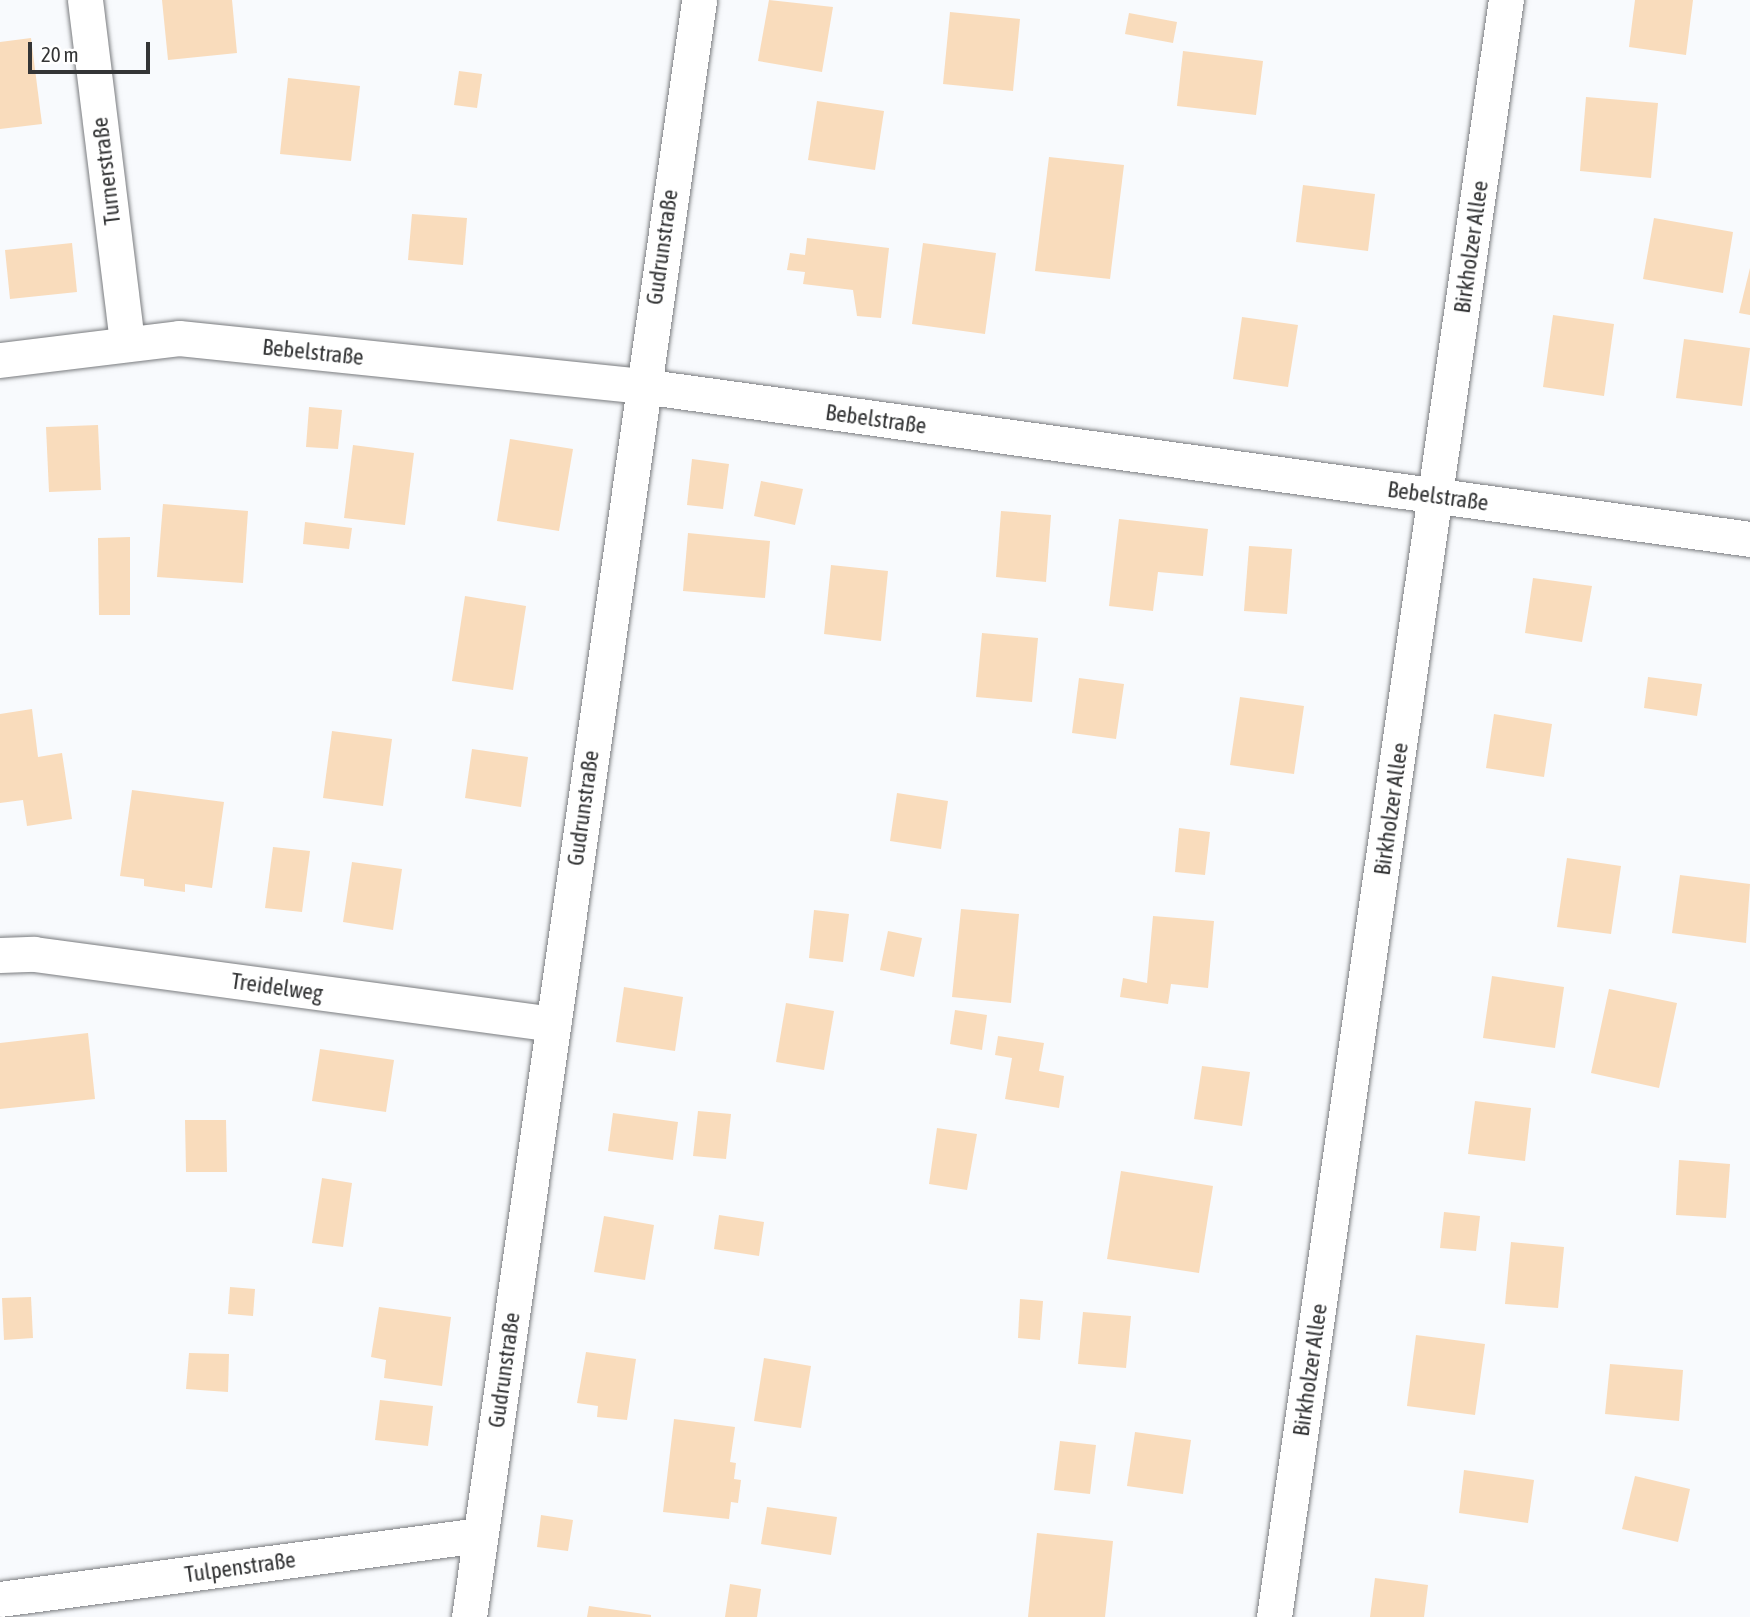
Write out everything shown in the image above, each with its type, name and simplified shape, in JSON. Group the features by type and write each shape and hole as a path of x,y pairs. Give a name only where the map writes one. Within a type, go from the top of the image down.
{"street":[{"name":"Turnerstraße","path":"85,0 127,342"},
{"name":"Gudrunstraße","path":"469,1617 699,0"},
{"name":"Birkholzer Allee","path":"1274,1617 1437,496 1506,0"},
{"name":"Bebelstraße","path":"0,360 127,342 179,338 642,386 1750,539"},
{"name":"Treidelweg","path":"0,955 34,954 553,1024"},
{"name":"Tulpenstraße","path":"0,1599 480,1535"}],"building":[{"path":"162,0 232,0 237,53 168,60"},
{"path":"769,0 833,7 822,72 758,61"},
{"path":"1635,0 1693,0 1686,55 1629,47"},
{"path":"950,12 1020,19 1013,91 943,84"},
{"path":"1129,13 1177,22 1173,43 1125,34"},
{"path":"31,38 42,124 0,129 0,42"},
{"path":"1183,51 1263,61 1256,115 1177,106"},
{"path":"459,71 482,74 477,108 454,105"},
{"path":"288,78 360,86 351,161 280,154"},
{"path":"1586,97 1658,103 1651,178 1580,171"},
{"path":"817,101 884,111 875,170 808,160"},
{"path":"1049,157 1124,165 1110,279 1035,271"},
{"path":"1303,185 1375,194 1368,251 1296,242"},
{"path":"412,214 467,218 463,265 408,260"},
{"path":"1654,218 1733,232 1723,293 1643,279"},
{"path":"807,238 889,248 881,318 857,316 853,290 803,284 805,272 787,270 790,253 805,255"},
{"path":"72,243 77,292 10,299 5,250"},
{"path":"923,243 996,253 985,334 912,324"},
{"path":"1750,268 1750,315 1739,313"},
{"path":"1553,315 1614,324 1604,396 1543,387"},
{"path":"1242,317 1298,325 1288,387 1233,379"},
{"path":"1684,339 1750,348 1742,406 1676,398"},
{"path":"309,407 342,410 338,449 306,447"},
{"path":"98,425 101,490 49,492 46,427"},
{"path":"510,439 573,449 559,531 497,521"},
{"path":"353,445 414,453 405,525 344,518"},
{"path":"692,459 729,464 723,509 687,505"},
{"path":"761,481 803,489 795,525 754,516"},
{"path":"163,504 248,511 243,583 157,577"},
{"path":"1001,511 1051,515 1046,582 996,577"},
{"path":"1119,519 1208,529 1203,576 1158,572 1153,611 1109,606"},
{"path":"305,522 352,528 349,549 303,544"},
{"path":"688,533 770,541 765,598 683,591"},
{"path":"130,537 130,615 99,615 98,538"},
{"path":"1249,546 1292,549 1287,614 1244,611"},
{"path":"831,565 888,571 881,641 824,634"},
{"path":"1533,578 1592,586 1582,642 1525,633"},
{"path":"465,596 526,606 513,690 452,681"},
{"path":"982,633 1038,638 1032,702 976,697"},
{"path":"1648,677 1702,684 1697,716 1644,708"},
{"path":"1079,678 1124,684 1116,739 1072,733"},
{"path":"1240,697 1304,706 1294,774 1230,765"},
{"path":"32,709 38,757 62,753 72,819 27,826 23,800 0,803 0,714"},
{"path":"1494,714 1552,724 1544,777 1486,768"},
{"path":"332,731 392,739 383,806 323,798"},
{"path":"472,749 528,757 521,807 465,798"},
{"path":"132,790 224,802 212,888 185,884 185,892 144,886 144,879 120,876"},
{"path":"897,793 948,801 941,849 890,841"},
{"path":"1179,828 1210,832 1205,875 1175,872"},
{"path":"273,847 310,851 302,912 265,908"},
{"path":"1567,858 1621,866 1611,934 1557,927"},
{"path":"352,862 402,869 393,930 343,922"},
{"path":"1680,875 1750,884 1746,943 1672,933"},
{"path":"961,909 1019,914 1011,1003 952,997"},
{"path":"814,910 849,914 843,962 809,958"},
{"path":"1153,916 1214,921 1208,988 1171,984 1168,1004 1120,997 1123,978 1147,983"},
{"path":"888,931 922,938 914,977 880,970"},
{"path":"1492,976 1564,987 1555,1048 1483,1038"},
{"path":"624,987 683,997 675,1051 616,1042"},
{"path":"1609,989 1677,1003 1659,1088 1591,1073"},
{"path":"786,1003 834,1011 824,1070 776,1062"},
{"path":"955,1010 987,1015 982,1050 950,1044"},
{"path":"88,1033 95,1099 0,1109 0,1043"},
{"path":"998,1036 1044,1043 1039,1071 1064,1076 1059,1108 1005,1099 1012,1058 995,1055"},
{"path":"320,1049 394,1060 386,1112 312,1101"},
{"path":"1202,1066 1250,1072 1242,1126 1194,1119"},
{"path":"1475,1101 1531,1108 1525,1161 1468,1154"},
{"path":"698,1111 731,1114 726,1159 693,1156"},
{"path":"613,1113 678,1122 673,1160 608,1151"},
{"path":"185,1120 226,1120 227,1172 186,1172"},
{"path":"937,1128 977,1134 967,1190 929,1184"},
{"path":"1679,1160 1730,1164 1726,1218 1676,1215"},
{"path":"1121,1171 1213,1186 1199,1273 1107,1259"},
{"path":"322,1178 352,1183 343,1247 312,1243"},
{"path":"1444,1212 1480,1216 1476,1251 1440,1248"},
{"path":"719,1215 764,1222 759,1256 714,1249"},
{"path":"604,1216 654,1225 645,1280 594,1272"},
{"path":"1511,1242 1564,1247 1558,1308 1505,1304"},
{"path":"230,1287 255,1289 253,1316 228,1314"},
{"path":"31,1297 33,1338 4,1340 2,1298"},
{"path":"1020,1299 1043,1301 1040,1340 1018,1338"},
{"path":"379,1307 451,1317 442,1386 384,1378 386,1360 371,1357"},
{"path":"1083,1312 1131,1316 1126,1368 1078,1364"},
{"path":"1416,1335 1485,1344 1475,1415 1407,1406"},
{"path":"586,1352 636,1359 627,1420 597,1417 598,1406 577,1403"},
{"path":"189,1353 229,1354 228,1392 186,1389"},
{"path":"764,1358 811,1366 801,1428 754,1421"},
{"path":"1610,1364 1683,1370 1679,1421 1605,1414"},
{"path":"380,1400 433,1406 428,1446 375,1440"},
{"path":"674,1419 735,1427 730,1462 736,1463 734,1479 741,1480 738,1503 731,1502 729,1519 663,1512"},
{"path":"1135,1432 1191,1440 1183,1494 1127,1486"},
{"path":"1060,1441 1096,1445 1090,1494 1054,1490"},
{"path":"1464,1470 1534,1480 1528,1523 1459,1513"},
{"path":"1635,1476 1690,1489 1678,1542 1622,1529"},
{"path":"767,1507 837,1517 831,1555 761,1544"},
{"path":"541,1515 573,1520 568,1551 537,1547"},
{"path":"1037,1533 1113,1541 1105,1617 1028,1617"},
{"path":"1375,1578 1428,1585 1424,1617 1370,1617"},
{"path":"730,1584 761,1589 757,1617 725,1617"},
{"path":"589,1606 651,1615 651,1617 587,1617"}]}
